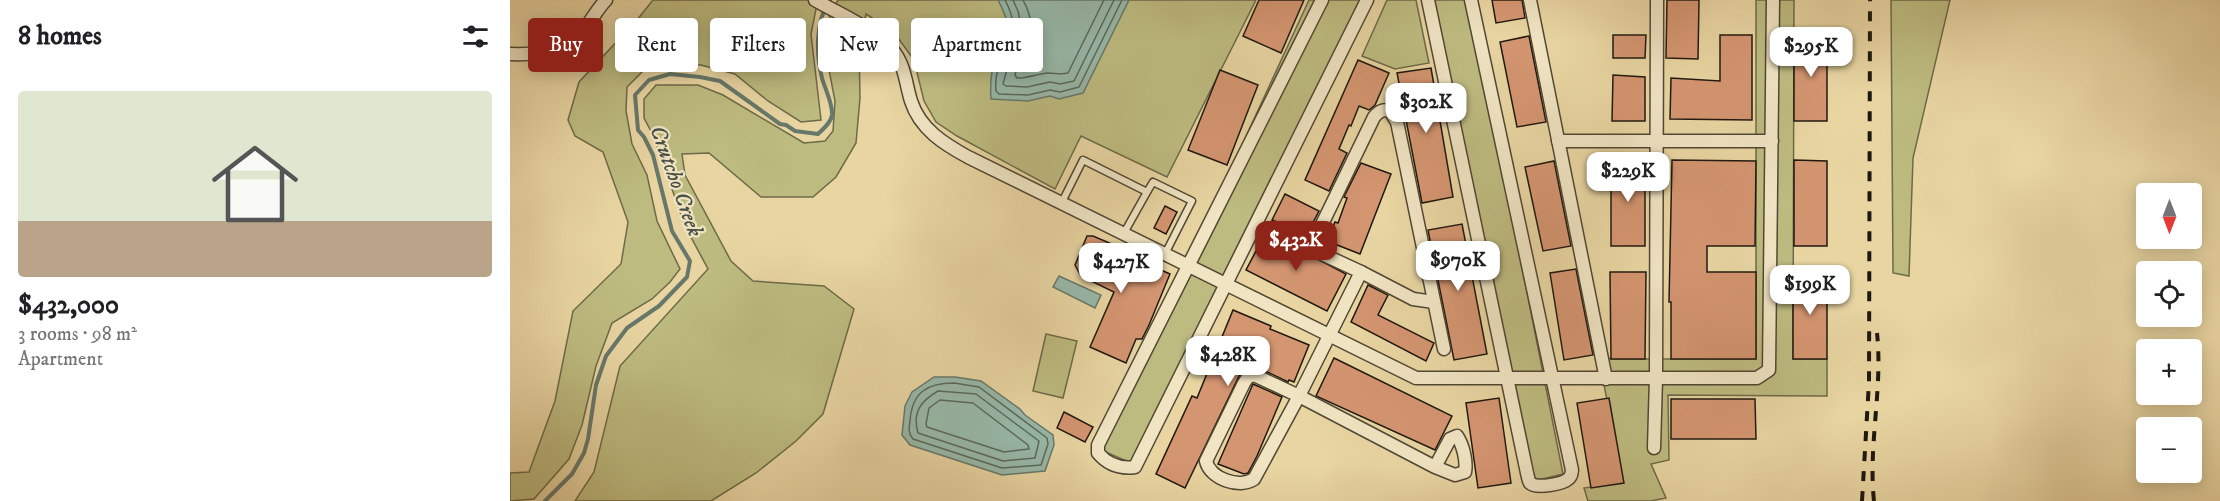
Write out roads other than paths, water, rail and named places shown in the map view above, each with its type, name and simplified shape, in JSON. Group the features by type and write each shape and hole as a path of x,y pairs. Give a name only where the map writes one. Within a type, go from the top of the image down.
{"street":[{"path":"510,54 539,55 556,51 570,44 585,29 606,0"},
{"path":"1322,0 1098,445 1098,453 1103,459 1120,468 1135,467 1367,0"},
{"path":"1428,0 1527,473 1530,483 1542,486 1567,480 1571,476 1553,379 1471,0"},
{"path":"1530,0 1606,378"},
{"path":"1654,448 1657,0"},
{"path":"816,1 886,42 897,56 911,102 922,124 946,144 1416,378 1553,379 1757,378 1769,370 1773,0"},
{"path":"1434,302 1413,299 1320,253 1312,245 1374,117 1385,109 1390,111 1397,122 1444,349"},
{"path":"1558,141 1772,141"},
{"path":"1361,272 1299,396 1254,479 1248,484 1240,484 1226,480 1213,473 1208,467 1206,461 1248,377 1254,375 1299,396 1435,467"}],"lane":[{"path":"1062,202 1083,159 1147,192"},
{"path":"1124,233 1153,183 1192,201 1165,254"}],"water":[{"path":"998,0 1129,0 1083,93 1059,99 1050,96 1028,101 991,99 992,72 1043,72 1043,18 1005,18"},
{"path":"1059,276 1101,295 1095,308 1053,287"},
{"path":"934,377 981,381 1053,435 1054,445 1045,471 1002,475 910,445 902,435 905,406 912,392"}],"waterway":[{"name":"Crutcho Creek","path":"545,501 572,474 584,453 596,385 606,356 627,328 659,306 687,277 690,261 672,231 653,155 638,130 635,95 649,80 670,74 720,81 780,124 795,131 818,134 832,115 820,69 818,48 819,28 830,0"}],"railway":[{"path":"1862,501 1869,382 1870,0"},
{"path":"1874,501 1877,333"}]}
